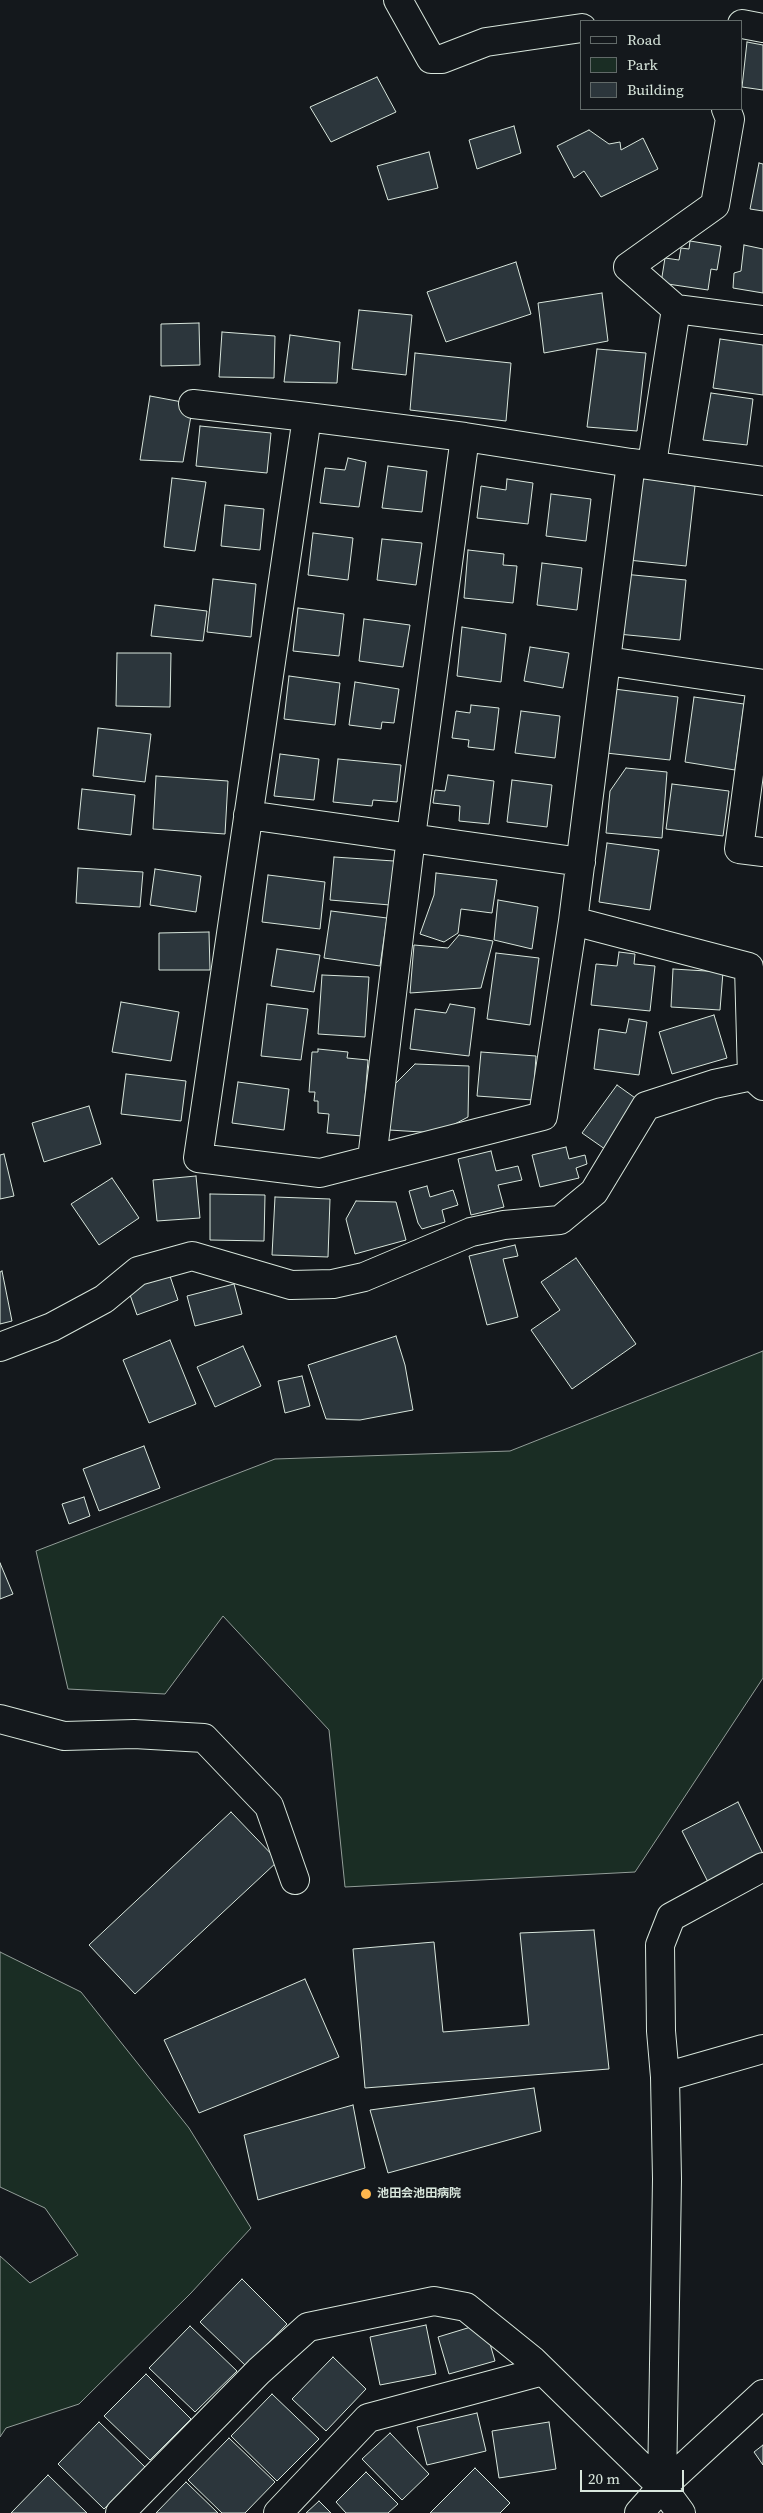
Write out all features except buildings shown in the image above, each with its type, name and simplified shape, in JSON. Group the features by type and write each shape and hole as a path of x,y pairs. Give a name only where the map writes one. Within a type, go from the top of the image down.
{"street":[{"path":"398,0 431,59 442,59 486,42 580,28"},
{"path":"743,24 763,28"},
{"path":"726,110 730,119 715,205 628,267 676,309 763,320"},
{"path":"307,417 198,1158 320,1173 543,1116 573,921 607,661 641,463 676,309"},
{"path":"193,404 465,437 763,481"},
{"path":"372,1159 411,837 465,437"},
{"path":"607,661 762,684 739,849 763,852"},
{"path":"248,815 581,862"},
{"path":"0,1347 52,1326 104,1299 138,1270 192,1256 291,1286 334,1284 364,1277 471,1232 504,1225 560,1220 594,1192 646,1106 714,1084 757,1081 749,967 573,921"},
{"path":"0,1719 64,1736 134,1734 204,1738 269,1806 295,1880"},
{"path":"662,2487 667,2179 666,2077 661,2031 660,1945 671,1917 763,1867"},
{"path":"666,2077 763,2049"},
{"path":"120,2513 259,2371 308,2327 434,2301 466,2307 543,2371 662,2487 681,2513"},
{"path":"278,2513 368,2418 543,2371"},
{"path":"639,2513 662,2487 763,2394"}],"green space":[{"path":"763,1351 763,1678 635,1872 345,1887 329,1730 223,1616 165,1694 68,1689 36,1551 275,1459 510,1451"},
{"path":"0,1952 81,1992 189,2128 251,2228 191,2293 79,2404 6,2428 0,2437 0,2256 30,2283 78,2255 45,2208 0,2187"}],"place":[{"name":"池田会池田病院","path":"366,2194"}]}
